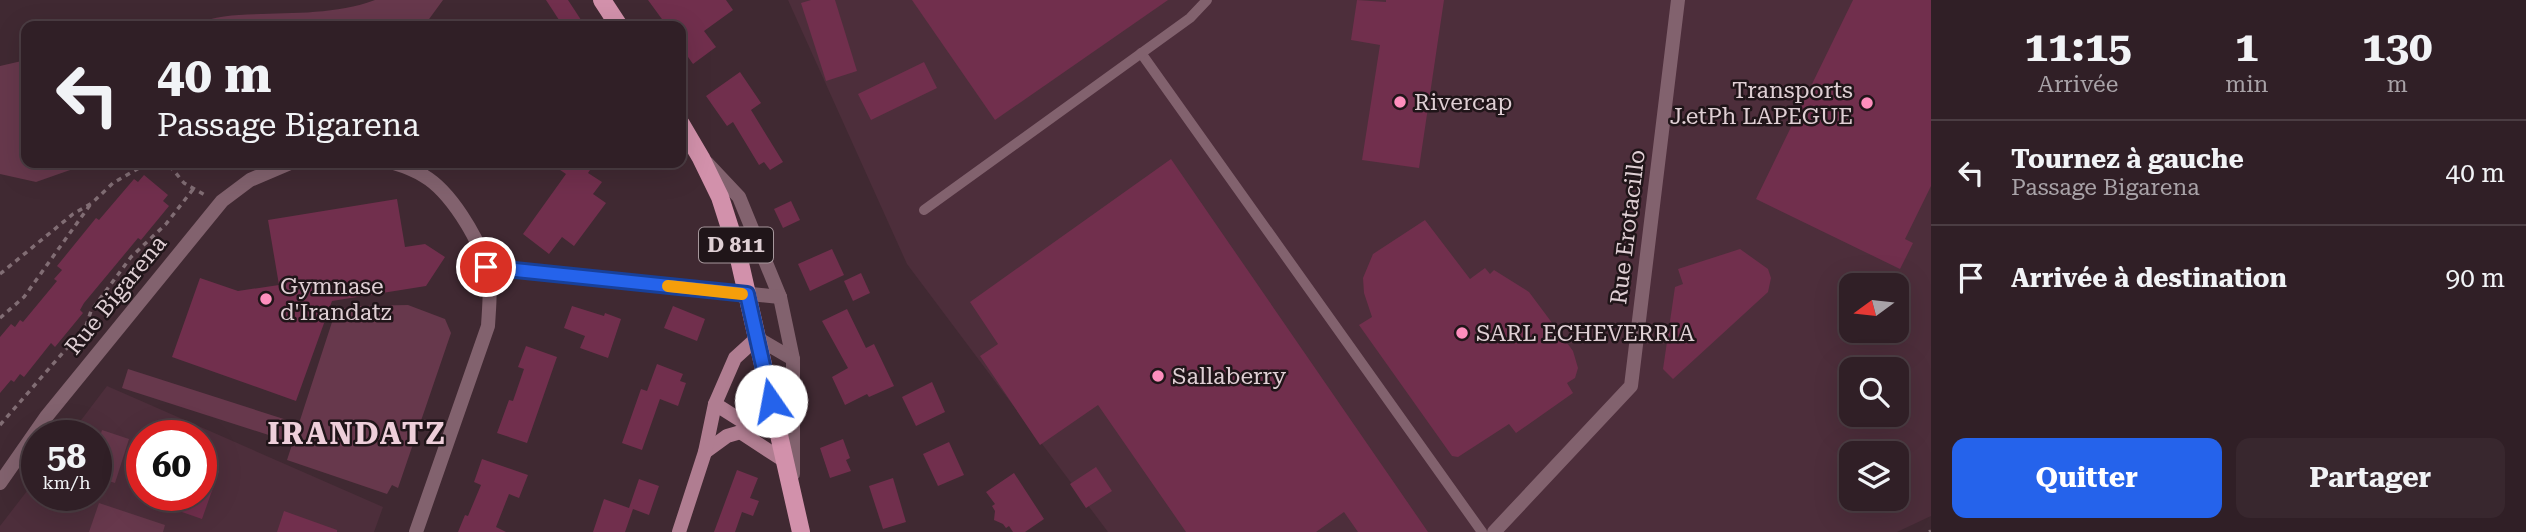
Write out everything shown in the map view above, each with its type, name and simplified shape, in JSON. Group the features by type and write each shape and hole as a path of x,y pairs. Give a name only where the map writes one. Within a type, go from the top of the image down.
{"main road":[{"path":"602,0 616,21"},
{"name":"D 811","path":"686,132 720,197 737,250 801,532"}],"street":[{"name":"Rue Erotacillo","path":"1494,532 1631,386 1678,0"},
{"path":"701,158 739,197 780,297 793,359 793,503"},
{"name":"Rue Bigarena","path":"0,483 46,417 220,204 250,180 278,168"},
{"path":"405,168 426,177 446,195 470,230 486,267 489,296 488,326 416,532"},
{"path":"486,267 780,297"},
{"path":"679,532 705,452 715,404 735,358 757,338 793,359"},
{"path":"705,452 727,436 775,422 793,399"},
{"path":"715,404 783,460"}],"lane":[{"path":"924,210 1190,18 1208,0"},
{"path":"1141,53 1482,532"}],"path":[{"path":"0,318 24,297 92,203 113,183 139,168"},
{"path":"172,168 184,183 220,204"},
{"path":"0,425 86,326 91,311 131,257 166,224 194,188"},
{"path":"0,274 73,214 92,203"},
{"path":"86,326 118,328"}],"shaded area":[{"path":"375,0 443,0 428,21 202,21 232,16 325,11"},
{"path":"788,0 1931,0 1931,516 1897,532 1108,532 907,264"},
{"path":"21,61 21,168 76,168 36,182 0,174 0,66"},
{"path":"408,305 445,319 451,333 398,488 392,485 387,494 287,460 334,316 339,309"},
{"path":"128,369 290,421 284,440 122,388"},
{"path":"107,386 185,420 126,420 126,511 217,511 217,434 383,507 374,532 0,532 0,526 21,499 21,511 112,511 112,420 81,420"},
{"path":"112,433 126,438 126,448 115,483 112,482"},
{"path":"112,507 165,525 163,532 89,532 96,511 112,511"}],"building":[{"path":"546,0 568,0 582,21 560,21"},
{"path":"648,0 726,0 733,10 704,31 716,47 693,64 686,54 686,21 663,21"},
{"path":"811,0 835,0 857,71 826,81 801,3"},
{"path":"912,0 1168,0 995,120"},
{"name":"Rivercap","path":"1357,0 1444,0 1419,168 1362,160 1380,45 1351,40"},
{"name":"Transports J.etPh LAPEGUE","path":"1853,0 1931,0 1931,186 1905,239 1913,243 1900,269 1756,199"},
{"path":"924,62 937,88 871,120 858,94"},
{"path":"740,72 761,103 751,110 783,162 770,170 764,162 759,165 733,122 727,126 706,96"},
{"name":"Sallaberry","path":"1171,159 1428,532 1358,532 1344,512 1316,532 1186,532 1098,405 1040,445 980,356 998,344 970,302"},
{"path":"557,168 590,170 588,173 602,182 593,194 606,203 574,246 562,237 549,254 523,234 566,174"},
{"path":"144,175 168,195 163,201 169,206 141,240 138,238 84,303 80,310 83,313 55,347 51,343 24,377 20,374 14,382 11,380 0,393 0,337 11,324 15,327 20,320 23,322 57,281 54,279 62,270 57,266 96,218 99,220 134,179 138,182"},
{"name":"Gymnase d'Irandatz","path":"397,199 405,247 425,244 445,257 426,286 332,301 296,401 172,357 200,278 238,291 279,285 268,220"},
{"path":"791,201 800,220 783,228 774,209"},
{"name":"SARL ECHEVERRIA","path":"1425,220 1470,279 1485,268 1490,274 1494,270 1529,292 1573,351 1578,368 1575,378 1567,383 1573,393 1516,433 1509,424 1458,457 1452,456 1359,325 1372,317 1364,293 1363,278 1373,254"},
{"path":"832,249 844,275 810,291 798,264"},
{"path":"1740,249 1768,269 1771,278 1768,292 1673,379 1663,369 1675,287 1683,284 1678,269"},
{"path":"861,273 870,293 853,301 844,281"},
{"path":"572,306 621,319 608,358 580,348 585,336 564,328"},
{"path":"673,306 705,319 697,341 664,328"},
{"path":"847,309 866,348 874,344 894,386 869,397 867,394 845,405 832,377 848,368 822,321"},
{"path":"526,346 557,357 527,443 497,433 509,400 513,401 524,369 518,367"},
{"path":"657,364 683,374 680,381 686,383 678,406 660,399 642,450 622,443 641,389 647,391"},
{"path":"932,382 945,412 916,426 902,397"},
{"path":"843,439 850,458 846,460 851,471 830,478 820,448"},
{"path":"949,442 964,475 938,486 923,454"},
{"path":"482,459 528,475 519,498 509,494 496,527 506,532 458,532 481,485 474,482"},
{"path":"1096,467 1112,491 1086,508 1070,484"},
{"path":"737,470 758,478 750,498 759,501 753,516 742,512 735,532 714,532"},
{"path":"1014,473 1044,519 1025,532 1013,532 1009,526 1006,528 994,520 995,511 992,506 995,504 986,492"},
{"path":"893,478 906,522 883,529 869,486"},
{"path":"639,479 659,486 649,515 633,509 625,532 593,532 604,499 629,508"},
{"path":"179,511 205,511 202,519"},
{"path":"284,511 337,530 337,532 277,532"}],"slow traffic":[{"path":"668,286 742,294"}],"place":[{"name":"Rivercap","path":"1400,102"},
{"name":"Transports J.etPh LAPEGUE","path":"1867,103"},
{"name":"Gymnase d'Irandatz","path":"266,299"},
{"name":"SARL ECHEVERRIA","path":"1462,333"},
{"name":"Sallaberry","path":"1158,376"}],"district":[{"name":"IRANDATZ","path":"357,433"}],"route":[{"path":"486,267 747,294 771,401"}]}
